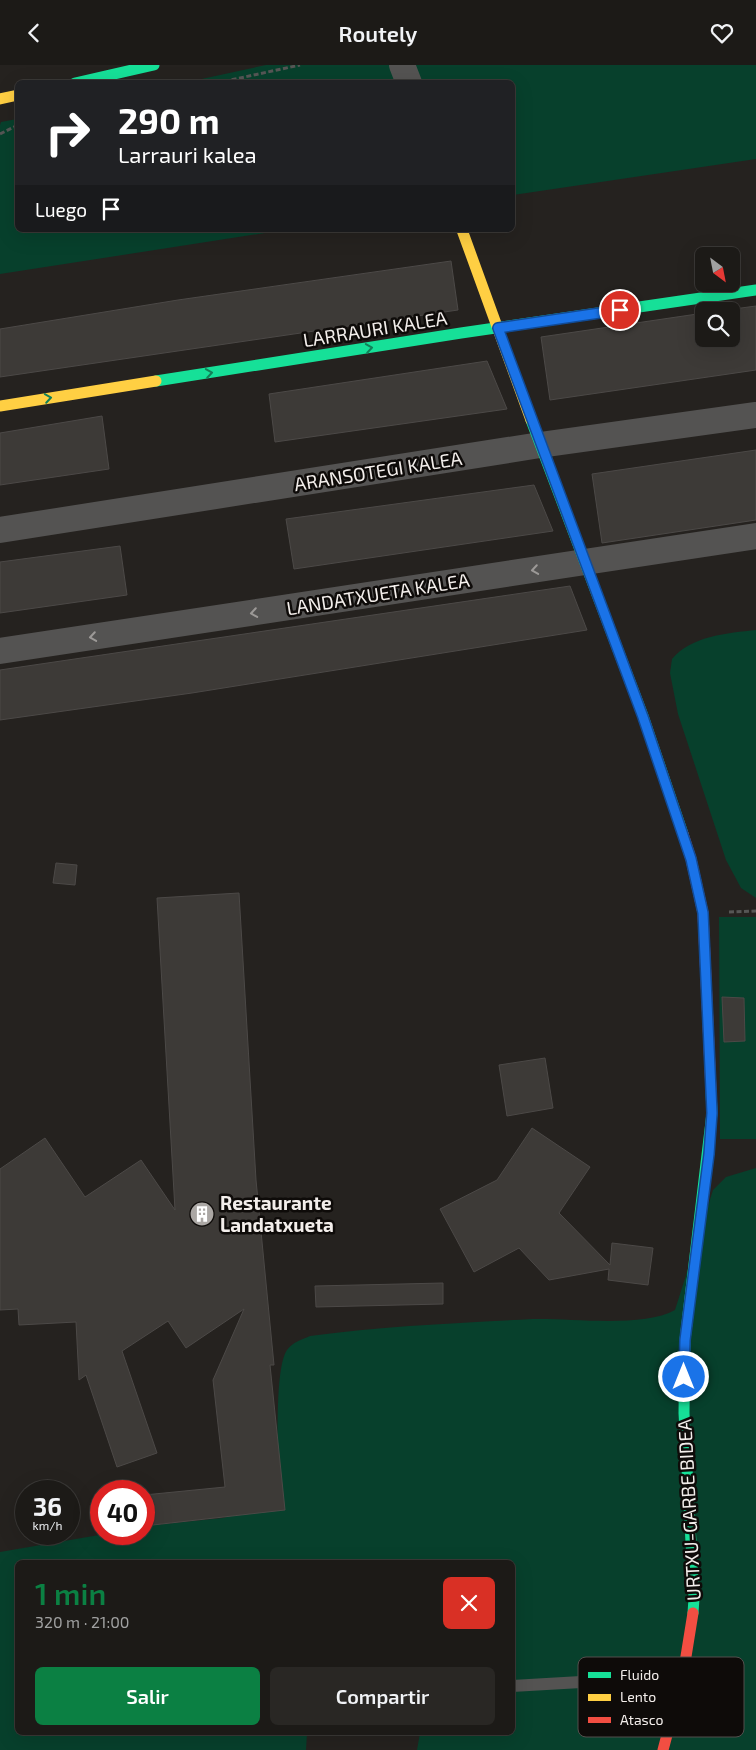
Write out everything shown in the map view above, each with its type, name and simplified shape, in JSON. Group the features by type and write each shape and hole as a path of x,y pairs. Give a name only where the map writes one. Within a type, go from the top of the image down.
{"street":[{"path":"88,80 154,65"},
{"path":"402,65 407,80"},
{"path":"0,99 15,96"},
{"name":"URTXU-GARBE BIDEA","path":"463,232 540,445 643,717 691,859 703,913 712,1113 709,1154 685,1340 684,1413 694,1598 692,1629 687,1657"},
{"name":"LARRAURI KALEA","path":"0,406 498,328 756,290"},
{"name":"ARANSOTEGI KALEA","path":"0,530 540,445 756,415"},
{"name":"LANDATXUETA KALEA","path":"0,651 756,536"},
{"name":"URTXU-GARBE BIDEA","path":"663,1750 667,1737"}],"lane":[{"path":"515,1686 578,1682"}],"path":[{"path":"231,80 300,65"},
{"path":"0,134 15,126"}],"green space":[{"path":"266,65 756,65 756,159 515,195 515,80 197,80"},
{"path":"15,119 15,232 271,232 0,274 1,122"},
{"path":"756,630 756,898 741,888 726,860 678,714 670,673 672,659 689,645 711,637"},
{"path":"719,917 756,917 756,1139 720,1139"},
{"path":"756,1168 756,1750 417,1750 420,1735 515,1735 515,1560 15,1560 15,1735 307,1735 306,1750 0,1750 0,1552 41,1545 80,1545 80,1538 90,1537 90,1545 155,1545 155,1525 223,1518 252,1509 277,1482 278,1413 280,1375 283,1360 287,1350 292,1345 310,1336 449,1323 533,1319 606,1321 645,1319 661,1316 675,1310 713,1190 726,1177"}],"building":[{"path":"451,261 458,310 0,377 0,329 178,300"},
{"path":"756,306 756,370 550,400 541,337 695,314 695,347 740,347 740,308"},
{"path":"487,361 507,409 275,442 269,394"},
{"path":"102,416 109,469 0,485 0,433"},
{"path":"756,450 756,520 602,543 592,474"},
{"path":"534,485 553,531 294,569 286,519"},
{"path":"120,546 127,595 0,613 0,562"},
{"path":"570,586 587,630 192,693 0,720 0,670"},
{"path":"56,863 77,865 75,885 53,883"},
{"name":"Restaurante Landatxueta","path":"239,893 256,1180 274,1365 270,1365 285,1510 155,1525 155,1494 225,1487 213,1380 244,1309 186,1348 168,1321 122,1351 157,1453 117,1467 86,1375 79,1380 76,1322 19,1325 18,1309 0,1310 0,1169 45,1138 85,1197 141,1160 175,1210 157,898"},
{"path":"722,997 744,998 745,1041 724,1042"},
{"path":"545,1058 553,1108 507,1116 499,1065"},
{"path":"532,1128 590,1167 559,1213 610,1265 612,1243 653,1248 648,1285 608,1280 609,1269 549,1280 519,1248 474,1272 440,1209 497,1180"},
{"path":"443,1283 443,1304 316,1307 315,1286"}],"traffic: fast":[{"path":"88,80 154,65"},
{"path":"156,381 461,333 756,290"},
{"path":"531,420 643,716 683,834"},
{"path":"693,1613 694,1598 684,1413 685,1340 712,1113 711,1090"}],"traffic: slow":[{"path":"0,99 15,96"},
{"path":"463,232 531,420"},
{"path":"0,406 156,381"}],"traffic: jam":[{"path":"683,834 691,859 703,913 711,1090"},
{"path":"686,1657 693,1613"},
{"path":"663,1750 666,1737"}],"place":[{"name":"Restaurante Landatxueta","path":"202,1214"}],"route":[{"path":"620,310 498,328 643,717 691,859 703,913 712,1113 709,1154 685,1340 684,1377"}]}
